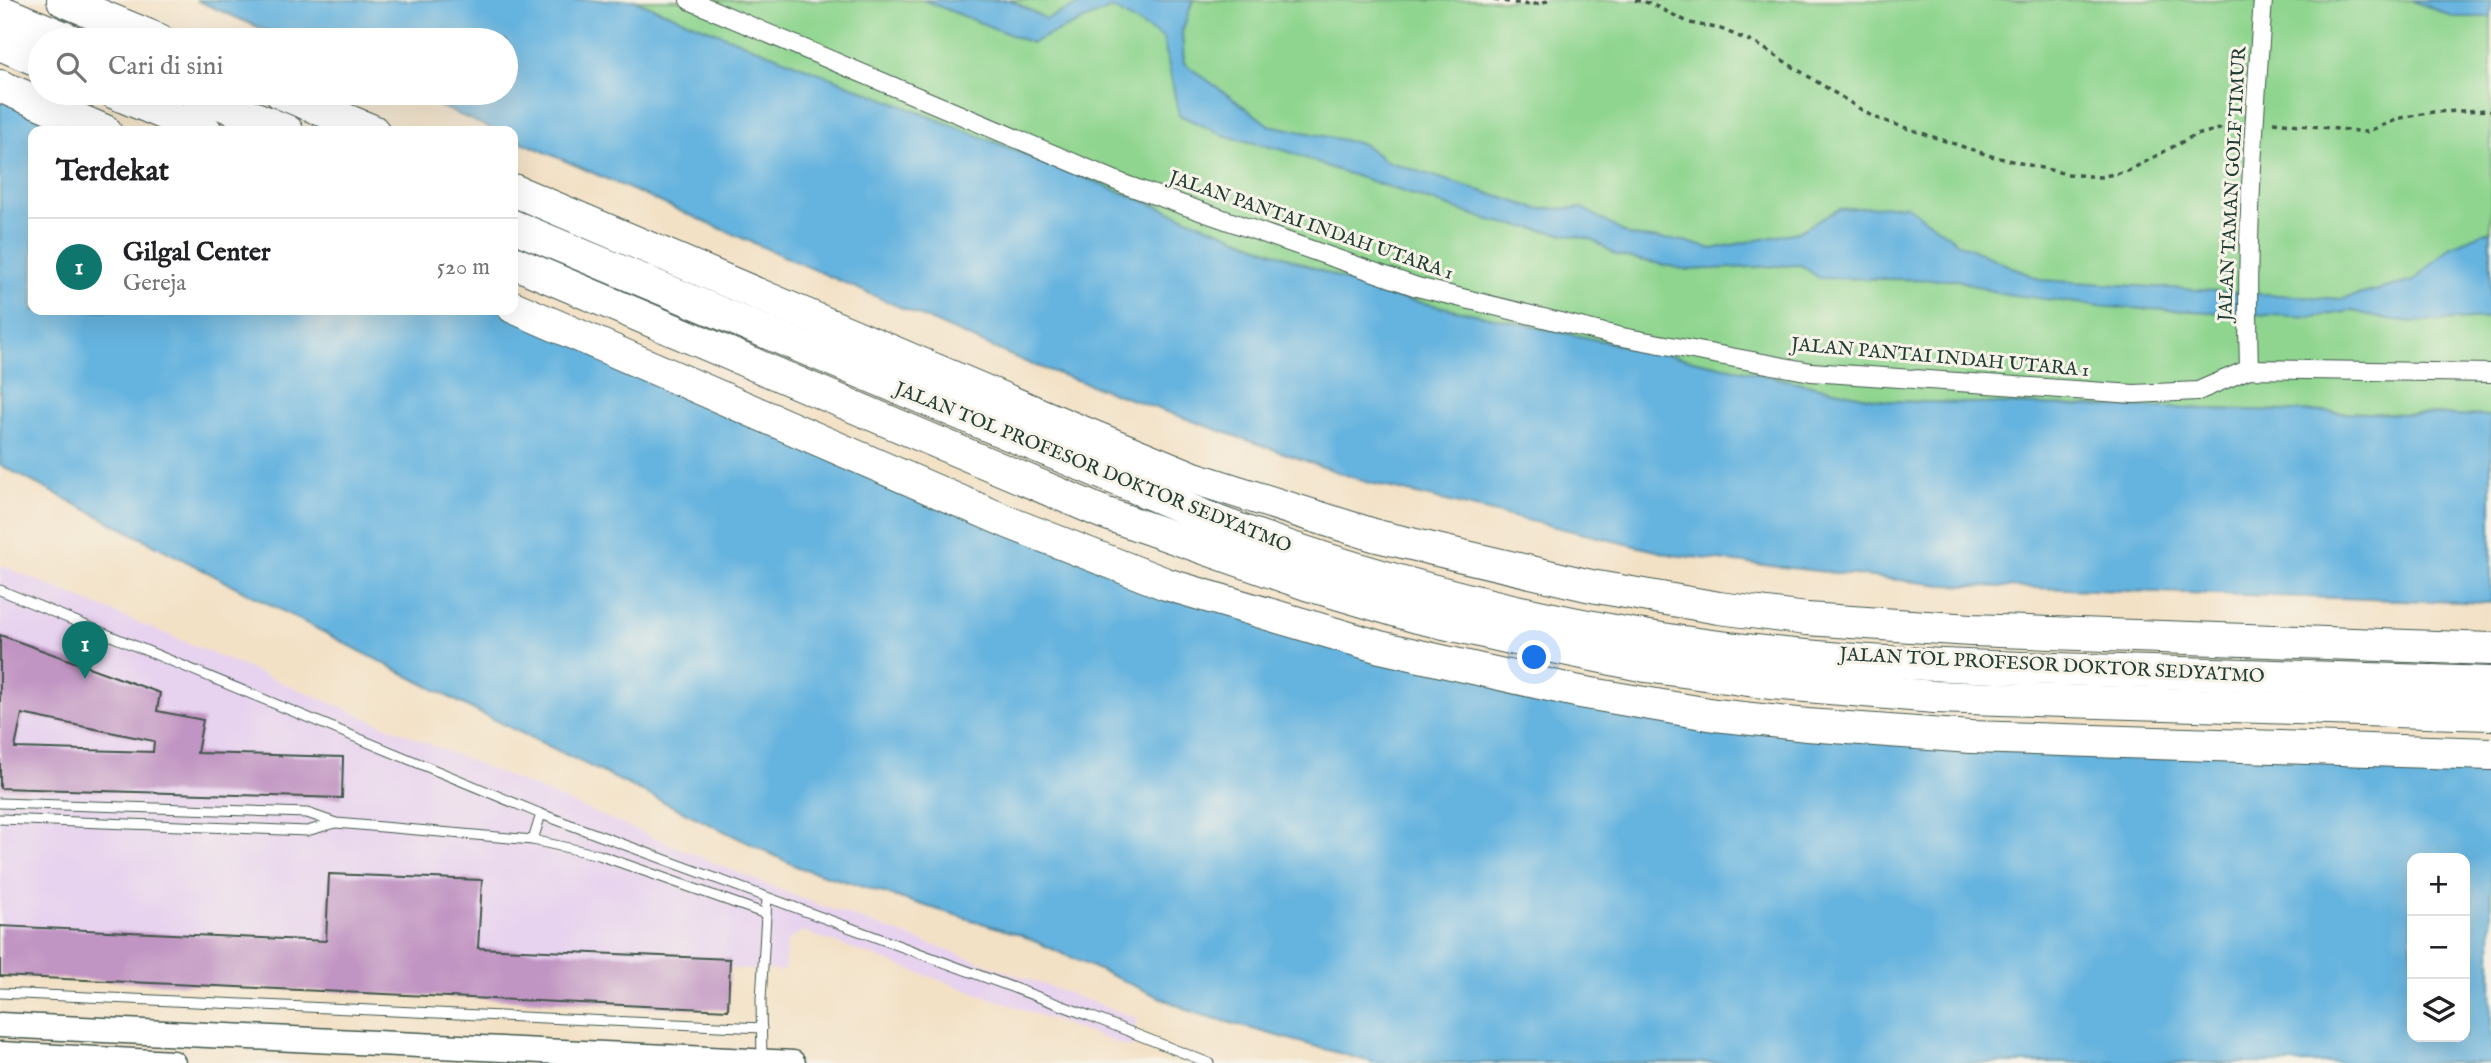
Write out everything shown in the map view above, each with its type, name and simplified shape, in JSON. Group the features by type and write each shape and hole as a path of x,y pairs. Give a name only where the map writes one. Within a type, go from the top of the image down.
{"highway":[{"path":"63,0 130,28"},
{"path":"0,11 41,28"},
{"path":"0,44 28,56"},
{"path":"0,86 28,98"},
{"path":"44,105 93,126"},
{"path":"144,105 194,126"},
{"path":"224,105 275,126"},
{"path":"310,105 361,126"},
{"name":"JALAN TOL PROFESOR DOKTOR SEDYATMO","path":"518,192 1194,478 1377,536 1497,564 1603,588 1719,608 1807,619 1971,630 2491,649"},
{"name":"JALAN TOL PROFESOR DOKTOR SEDYATMO","path":"518,228 1218,522 1321,559 1514,611 1637,635 1749,650 1953,666 2491,683"},
{"name":"JALAN TOL PROFESOR DOKTOR SEDYATMO","path":"518,264 1104,513 1309,585 1417,617 1674,670 1770,683 1934,697 2491,714"},
{"path":"518,309 1010,523 1166,584 1380,647 1486,671 1580,692 1715,715 1807,725 1971,737 2491,754"}],"street":[{"name":"JALAN PANTAI INDAH UTARA 1","path":"689,0 1126,185 1418,287 1617,336 1811,372 2134,394 2198,391 2249,369 2491,373"},
{"name":"JALAN TAMAN GOLF TIMUR","path":"2249,369 2248,257 2263,0"},
{"path":"0,1025 793,1063"},
{"path":"0,1054 173,1063"}],"lane":[{"path":"0,590 541,814 1090,1016 1209,1063"},
{"path":"0,803 307,813 336,822 533,840 598,855 766,914"},
{"path":"533,840 541,814"},
{"path":"0,819 307,831 336,822"},
{"path":"762,1062 767,898"},
{"path":"0,993 762,1028"}],"path":[{"path":"1494,0 1531,5 1552,0"},
{"path":"1635,0 1690,23 1721,29 1757,44 1873,117 1991,156 2067,174 2100,177 2128,171 2193,136 2254,120 2366,132 2401,118 2433,112 2491,110"}],"shaded area":[{"path":"0,565 792,895 1137,1018 1131,1048 802,931 787,942 784,971 0,934"}],"green space":[{"path":"634,0 2491,0 2491,416 1886,401 1380,294"}],"water":[{"path":"196,0 634,0 1380,294 1886,401 2491,416 2491,603 1944,585 1673,555 1366,482 1028,363 518,140 518,126 485,126 437,105 518,105 518,28 260,28"},
{"path":"923,0 1011,0 1046,19 1089,0 1193,0 1182,32 1184,63 1269,125 1363,144 1386,161 1538,209 1583,208 1630,236 1684,241 1712,249 1798,232 1839,209 1906,205 1960,244 2041,280 2342,299 2413,281 2451,246 2491,230 2491,318 2413,322 2352,311 2313,317 2108,307 1998,293 1957,280 1819,278 1801,265 1688,270 1617,255 1591,239 1492,221 1287,151 1225,136 1179,115 1163,38 1112,8 1031,43"},
{"path":"2411,0 2491,0 2491,17 2452,17"},
{"path":"0,97 68,126 28,126 28,315 514,315 1178,596 1718,727 2491,759 2491,1063 1375,1063 1195,1013 1021,935 798,867 480,713 0,465"}],"building":[{"path":"0,635 160,693 157,711 203,720 197,753 343,757 342,798 0,788","holes":["22,714 154,741 153,752 15,748"]},
{"path":"329,874 482,880 478,948 730,959 728,1010 0,976 0,926 326,941"}],"place":[{"name":"Gilgal Center","path":"85,679"}]}
